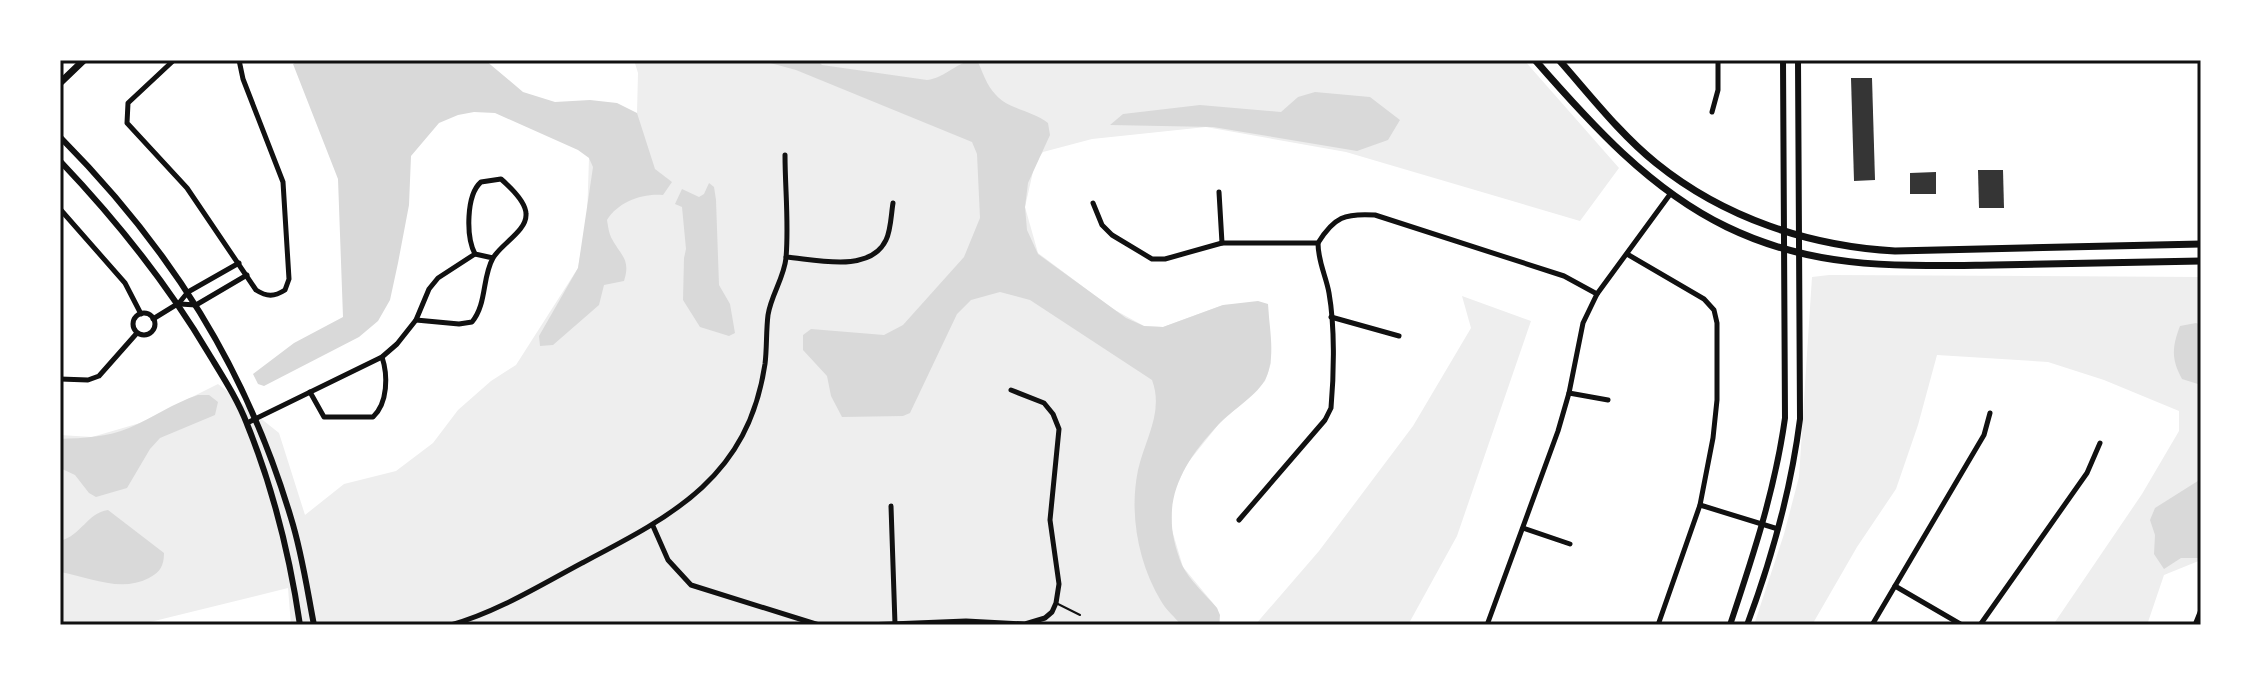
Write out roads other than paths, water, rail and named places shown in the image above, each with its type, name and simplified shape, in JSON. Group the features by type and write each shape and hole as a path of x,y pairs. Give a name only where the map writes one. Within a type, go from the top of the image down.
{"main road":[{"path":"60,83 84,60"},
{"path":"1535,60 1633,163 1671,193 1724,226 1785,251 1892,266 2201,261"},
{"path":"1559,60 1656,163 1707,197 1785,232 1861,249 1905,251 2201,244"}],"street":[{"path":"174,60 128,103 127,123 187,188 256,290 265,296 276,295 285,290 289,279 285,192 243,79 239,60"},
{"path":"1712,112 1718,90 1718,60"},
{"path":"1730,625 1764,525 1778,467 1785,418 1783,60"},
{"path":"1747,625 1778,529 1793,469 1800,419 1798,60"},
{"path":"60,137 137,221 188,292 238,378 257,418 292,521 314,625"},
{"path":"451,625 509,602 653,526 679,509 716,475 743,435 760,390 768,315 786,257 785,155"},
{"path":"60,161 124,232 179,303 247,423 278,521 293,579 300,625"},
{"path":"416,320 459,324 472,322 478,314 493,258 525,222 527,214 525,207 501,179 481,182 472,195 470,244 475,254"},
{"path":"1219,192 1222,243"},
{"path":"1487,625 1569,393 1583,323 1597,294 1671,193"},
{"path":"786,257 840,262 864,259 887,238 893,203"},
{"path":"1093,203 1102,225 1112,235 1152,259 1165,259 1222,243 1318,243"},
{"path":"60,209 125,283 141,314"},
{"path":"1239,520 1325,420 1331,408 1329,290 1318,257 1318,243 1327,228 1338,219 1355,214 1375,215 1564,276 1597,294"},
{"path":"247,423 382,357 416,320 429,289 438,278 475,254 493,258"},
{"path":"1627,254 1704,299 1714,310 1718,352 1713,438 1700,505 1658,625"},
{"path":"153,319 179,303 188,292 239,263"},
{"path":"179,303 196,305 247,275"},
{"path":"137,333 144,335 155,326 148,314 141,314"},
{"path":"137,333 133,324 141,314"},
{"path":"1331,317 1399,336"},
{"path":"60,379 88,380 99,376 137,333"},
{"path":"310,392 324,417 373,417 381,406 386,379 382,357"},
{"path":"866,625 966,621 1025,624 1045,618 1056,603 1059,584 1050,520 1059,429 1044,403 1011,390"},
{"path":"1569,393 1608,400"},
{"path":"1872,625 1984,435 1990,413"},
{"path":"1980,625 2087,473 2100,443"},
{"path":"1700,505 1778,529"},
{"path":"891,506 895,624"},
{"path":"653,526 668,560 691,585 819,625"},
{"path":"1523,528 1570,544"},
{"path":"1895,586 1962,625"},
{"path":"2195,625 2201,610"}],"lane":[{"path":"1056,603 1080,615"}]}
